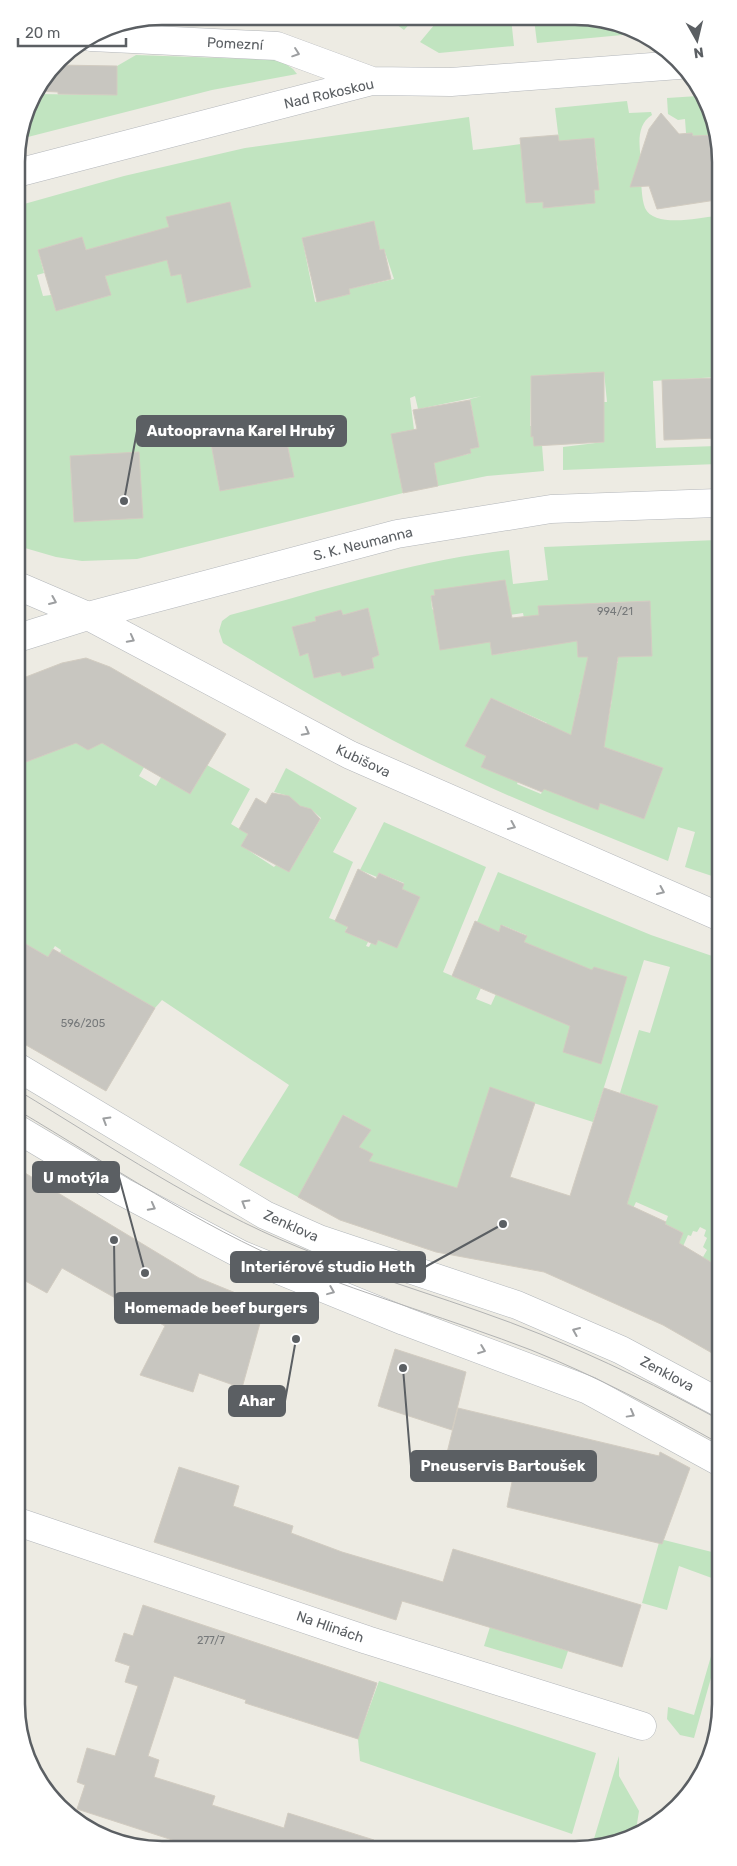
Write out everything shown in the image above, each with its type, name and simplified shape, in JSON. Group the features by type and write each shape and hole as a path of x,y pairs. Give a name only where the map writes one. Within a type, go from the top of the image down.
{"street":[{"name":"Pomezní","path":"105,38 277,46 372,81"},
{"name":"Nad Rokoskou","path":"25,172 372,81 451,82 672,66"},
{"name":"S. K. Neumanna","path":"25,636 88,616 397,534 550,509 712,503"},
{"name":"Kubišova","path":"25,589 88,616 350,755 712,913"},
{"name":"Zenklova","path":"25,1072 265,1215 319,1239 517,1305 621,1350 712,1398"},
{"path":"25,1134 123,1192 242,1255 404,1321 588,1390 712,1458"},
{"name":"Na Hlinách","path":"25,1525 367,1640 642,1726"}],"green space":[{"path":"397,25 409,25 404,30"},
{"path":"434,25 512,25 514,46 439,53 420,42"},
{"path":"535,25 593,26 625,35 537,43"},
{"path":"136,55 280,60 297,74 212,90 28,137 35,110 43,94 117,95 117,66"},
{"path":"695,96 702,110 709,135 693,136 692,133 686,133 685,119 678,120 668,114 667,98"},
{"path":"627,101 629,113 651,112 652,115 642,126 640,133 642,172 640,173 645,208 657,218 667,220 688,220 712,217 712,377 653,381 656,448 712,446 712,464 563,470 563,447 604,442 603,402 607,402 604,372 531,376 530,426 533,426 534,445 542,445 544,471 487,476 438,486 433,456 466,455 470,453 470,449 479,447 470,399 482,396 418,409 415,396 410,398 414,430 392,434 403,493 137,559 82,561 56,557 25,548 25,204 124,176 245,148 469,117 473,150 521,144 526,203 543,202 544,208 594,203 592,174 598,173 594,138 559,141 555,108","holes":["167,217 251,287 188,303","374,221 380,250 384,249 394,279 349,289 350,294 315,302 302,238","82,237 86,250 122,240 130,269 105,276 110,295 56,311 51,295 43,296 37,275 44,273 38,250","282,419 294,477 220,491 209,433","70,456 143,518 74,522"]},
{"path":"712,540 712,876 685,867 695,832 678,827 668,861 545,811 440,764 346,715 223,643 219,631 222,621 230,615 369,577 474,555 509,550 513,584 548,580 544,547","holes":["435,595 502,616 523,613 530,649 493,655 490,642 432,609 431,596","649,601 652,656 618,657 618,663 591,664 590,657 578,657 577,630 589,629 589,604","368,608 379,655 372,658 374,668 342,676 340,672 314,678 308,653 300,655 292,627 316,621 315,617 341,610 343,615","580,692 612,699 607,728 574,722","491,698 547,723 536,747 554,764 541,794 517,784 522,772 482,767 486,756 465,746","603,747 663,768 644,819 600,803 598,810"]},
{"path":"97,740 124,755 147,762 139,776 156,786 164,772 173,784 190,794 207,765 250,789 231,824 248,834 242,846 274,867 276,865 289,872 321,818 311,809 300,807 289,796 274,792 286,768 357,808 333,852 353,862 329,918 348,925 345,932 368,942 366,946 369,947 371,943 376,945 378,940 397,948 420,897 402,889 404,883 379,873 377,877 360,870 384,822 486,867 443,972 481,988 476,999 491,1005 496,994 548,952 524,942 526,935 502,925 499,932 477,922 498,872 651,935 712,956 712,1263 709,1261 703,1272 699,1255 703,1257 707,1250 703,1247 707,1238 704,1236 706,1230 700,1227 697,1232 693,1231 691,1236 688,1235 681,1251 672,1257 683,1233 665,1224 668,1216 636,1202 627,1221 622,1219 658,1106 620,1093 639,1030 650,1033 670,967 644,960 593,1122 515,1097 455,1196 381,1233 337,1218 372,1155 359,1147 370,1130 344,1115 298,1197 239,1165 289,1085 162,1000 155,1008 60,953 61,950 55,946 48,957 25,944 25,762 79,741 81,746 88,749"},
{"path":"660,1539 712,1552 712,1578 679,1566 667,1610 642,1603"},
{"path":"490,1627 568,1651 562,1669 484,1646"},
{"path":"712,1653 712,1674 694,1738 680,1735 667,1719 668,1707 694,1715"},
{"path":"379,1681 596,1753 572,1834 360,1761 358,1739"},
{"path":"619,1756 619,1776 639,1811 637,1826 627,1831 594,1840"}],"building":[{"path":"66,65 117,66 117,95 58,94 58,92 45,91"},
{"path":"661,113 679,134 692,133 693,136 709,135 712,162 712,201 657,209 649,186 630,187 649,129"},
{"path":"558,135 559,141 594,138 599,190 594,190 595,203 543,208 543,202 526,203 520,138"},
{"path":"230,202 251,287 187,303 181,274 171,276 167,260 105,276 111,295 56,311 38,250 82,237 86,250 169,227 166,217"},
{"path":"374,221 380,250 384,249 391,279 349,289 350,294 317,302 302,238"},
{"path":"604,372 604,442 534,446 533,436 531,437 531,376"},
{"path":"712,378 712,438 664,440 662,380"},
{"path":"470,400 479,447 470,449 471,453 434,463 438,486 403,493 391,434 417,429 413,410"},
{"path":"282,419 294,477 220,491 209,433"},
{"path":"139,452 143,518 74,522 70,456"},
{"path":"505,580 512,618 539,615 538,606 650,601 652,656 618,657 604,747 663,768 644,819 600,803 598,810 544,789 542,792 481,767 486,756 465,746 491,698 571,735 588,657 578,657 577,641 492,655 490,642 440,650 431,596 435,595 434,590"},
{"path":"368,608 379,655 372,658 374,668 342,676 340,672 314,678 308,653 300,656 292,627 316,621 315,617 341,610 343,615"},
{"path":"86,658 110,667 226,734 190,794 102,743 88,750 76,743 25,762 25,677 62,663"},
{"path":"272,793 289,796 300,806 311,809 320,819 289,872 241,846 248,834 239,829 256,798 266,804"},
{"path":"358,869 376,879 379,873 404,884 402,889 420,897 397,948 378,940 376,945 345,932 348,927 335,921"},
{"path":"475,921 499,932 501,925 527,936 524,942 592,970 594,967 627,977 601,1064 563,1052 570,1026 452,976"},
{"path":"25,944 48,957 53,949 155,1008 106,1091 25,1044"},
{"path":"490,1087 535,1103 510,1177 570,1196 604,1088 658,1106 627,1204 666,1222 665,1224 683,1233 679,1243 712,1263 712,1353 663,1325 544,1272 436,1252 340,1220 298,1197 343,1115 371,1130 359,1147 373,1154 369,1161 457,1188"},
{"path":"25,1173 199,1278 265,1305 242,1388 199,1373 193,1392 140,1375 165,1326 62,1268 47,1293 25,1281"},
{"path":"395,1349 466,1372 452,1430 378,1406"},
{"path":"458,1408 659,1456 660,1452 690,1468 662,1544 507,1507 513,1477 445,1461"},
{"path":"179,1467 239,1486 233,1506 293,1526 291,1533 342,1552 443,1582 453,1549 641,1605 622,1667 402,1601 396,1620 154,1542"},
{"path":"143,1605 377,1683 358,1739 245,1703 246,1700 174,1676 148,1756 159,1760 154,1777 215,1796 212,1805 284,1828 288,1813 374,1841 176,1841 77,1809 85,1785 77,1782 87,1748 115,1756 138,1686 125,1682 130,1666 115,1661 124,1633 133,1636"}],"tram line":[{"path":"25,1095 156,1175 262,1231 328,1259 540,1334 631,1374 712,1416"},
{"path":"25,1115 189,1213 259,1250 324,1277 502,1339 555,1360 627,1394 712,1440"}],"place":[{"name":"Autoopravna Karel Hrubý","path":"124,501"},
{"name":"Interiérové studio Heth","path":"503,1224"},
{"name":"Homemade beef burgers","path":"114,1240"},
{"name":"U motýla","path":"145,1273"},
{"name":"Ahar","path":"296,1339"},
{"name":"Pneuservis Bartoušek","path":"403,1368"}]}
